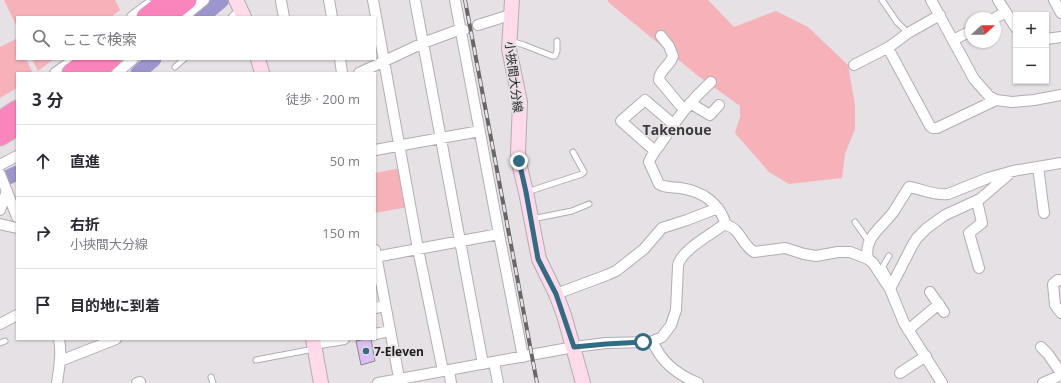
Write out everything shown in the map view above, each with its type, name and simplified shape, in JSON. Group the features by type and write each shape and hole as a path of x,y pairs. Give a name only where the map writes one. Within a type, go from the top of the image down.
{"highway":[{"path":"147,16 168,0"},
{"path":"167,16 187,0"},
{"path":"72,72 89,60"},
{"path":"93,72 110,60"},
{"path":"0,121 16,111"},
{"path":"0,136 16,127"}],"main road":[{"name":"小挾間大分線","path":"512,0 509,41 510,57 520,102 519,161 538,259 556,294 574,347 583,383"},
{"path":"258,60 262,72"},
{"path":"314,344 321,383"}],"street":[{"path":"133,16 154,0"},
{"path":"184,16 204,0"},
{"path":"329,0 332,16"},
{"path":"374,0 418,249 446,371 451,383"},
{"path":"416,0 483,364"},
{"path":"455,0 462,29 499,234 523,356"},
{"path":"931,0 977,83 988,96 1002,101 1024,101 1061,95"},
{"path":"998,0 1013,23"},
{"path":"1054,0 1061,13"},
{"path":"281,2 284,16"},
{"path":"1001,15 1006,12"},
{"path":"478,25 510,15"},
{"path":"854,65 889,47 908,33 940,16"},
{"path":"361,72 423,43 462,29"},
{"path":"953,40 965,34"},
{"path":"661,36 669,46 673,56 671,61 660,74 659,80 687,106 710,115 719,105"},
{"path":"1049,39 1061,37"},
{"path":"889,47 889,50 931,127 937,128 996,100"},
{"path":"56,72 74,60"},
{"path":"118,72 132,60"},
{"path":"340,60 342,72"},
{"path":"711,82 687,106 673,124 655,151 650,162 659,184 664,187 688,190 702,194 718,208 726,225"},
{"path":"655,151 621,122 645,100 673,124"},
{"path":"376,150 480,131"},
{"path":"0,165 16,157"},
{"path":"868,259 867,249 869,242 894,211 909,187 943,195 988,178 1013,171 1038,166 1061,164"},
{"path":"1038,166 1044,213"},
{"path":"891,287 914,242 927,228 945,215 977,201 1013,171"},
{"path":"0,174 16,214"},
{"path":"0,210 7,191"},
{"path":"977,201 982,223 969,233 979,268"},
{"path":"556,294 616,271 644,249 662,228 718,208"},
{"path":"0,224 16,228"},
{"path":"726,225 729,225 738,232 750,249 754,252 785,248 816,256 838,252 850,252 868,259 891,287 901,318 942,383"},
{"path":"378,383 399,381 574,347 614,343 653,342 665,333 671,325 675,315 679,259 688,250 726,225"},
{"path":"376,254 418,249 499,234"},
{"path":"376,265 380,307 390,331 399,381"},
{"path":"1061,280 1058,280 1053,284 1055,305 1061,313"},
{"path":"908,330 941,308 930,292"},
{"path":"0,324 16,316"},
{"path":"376,334 390,331"},
{"path":"57,383 61,349 59,340"},
{"path":"60,361 113,340"},
{"path":"314,344 338,340"},
{"path":"653,342 660,356 670,366 686,378 698,383"},
{"path":"1041,347 1048,354 1061,374 1044,383"},
{"path":"900,373 926,356"},
{"path":"494,362 498,383"}],"lane":[{"path":"882,0 897,22 908,33"},
{"path":"509,41 552,56 555,56 557,51 557,41"},
{"path":"175,67 183,60"},
{"path":"526,192 582,174 584,172 573,152"},
{"path":"531,219 572,211 589,204"},
{"path":"855,222 869,242"},
{"path":"889,256 883,266 891,287"},
{"path":"256,360 314,344"},
{"path":"211,377 213,383"}],"shaded area":[{"path":"4,0 115,0 120,10 112,16 16,16 16,25"},
{"path":"608,0 708,0 734,27 776,11 808,27 848,65 855,105 855,129 845,154 842,178 789,184 769,172 735,133 740,117 740,106 697,75 608,2"},
{"path":"16,39 16,60 26,60 32,72 16,72 16,89 0,98 0,47"},
{"path":"32,60 53,60 38,71"},
{"path":"401,168 408,207 376,213 376,173"}],"building":[{"name":"7-Eleven","path":"371,340 375,361 361,365 356,341"}],"waterway":[{"path":"203,16 222,0"},
{"path":"139,72 153,60"},
{"path":"0,181 16,173"}],"railway":[{"path":"465,0 537,383"}],"place":[{"name":"7-Eleven","path":"366,351"}],"district":[{"name":"Takenoue","path":"677,129"}],"route":[{"path":"519,161 538,259 556,294 574,347 643,342"}]}
